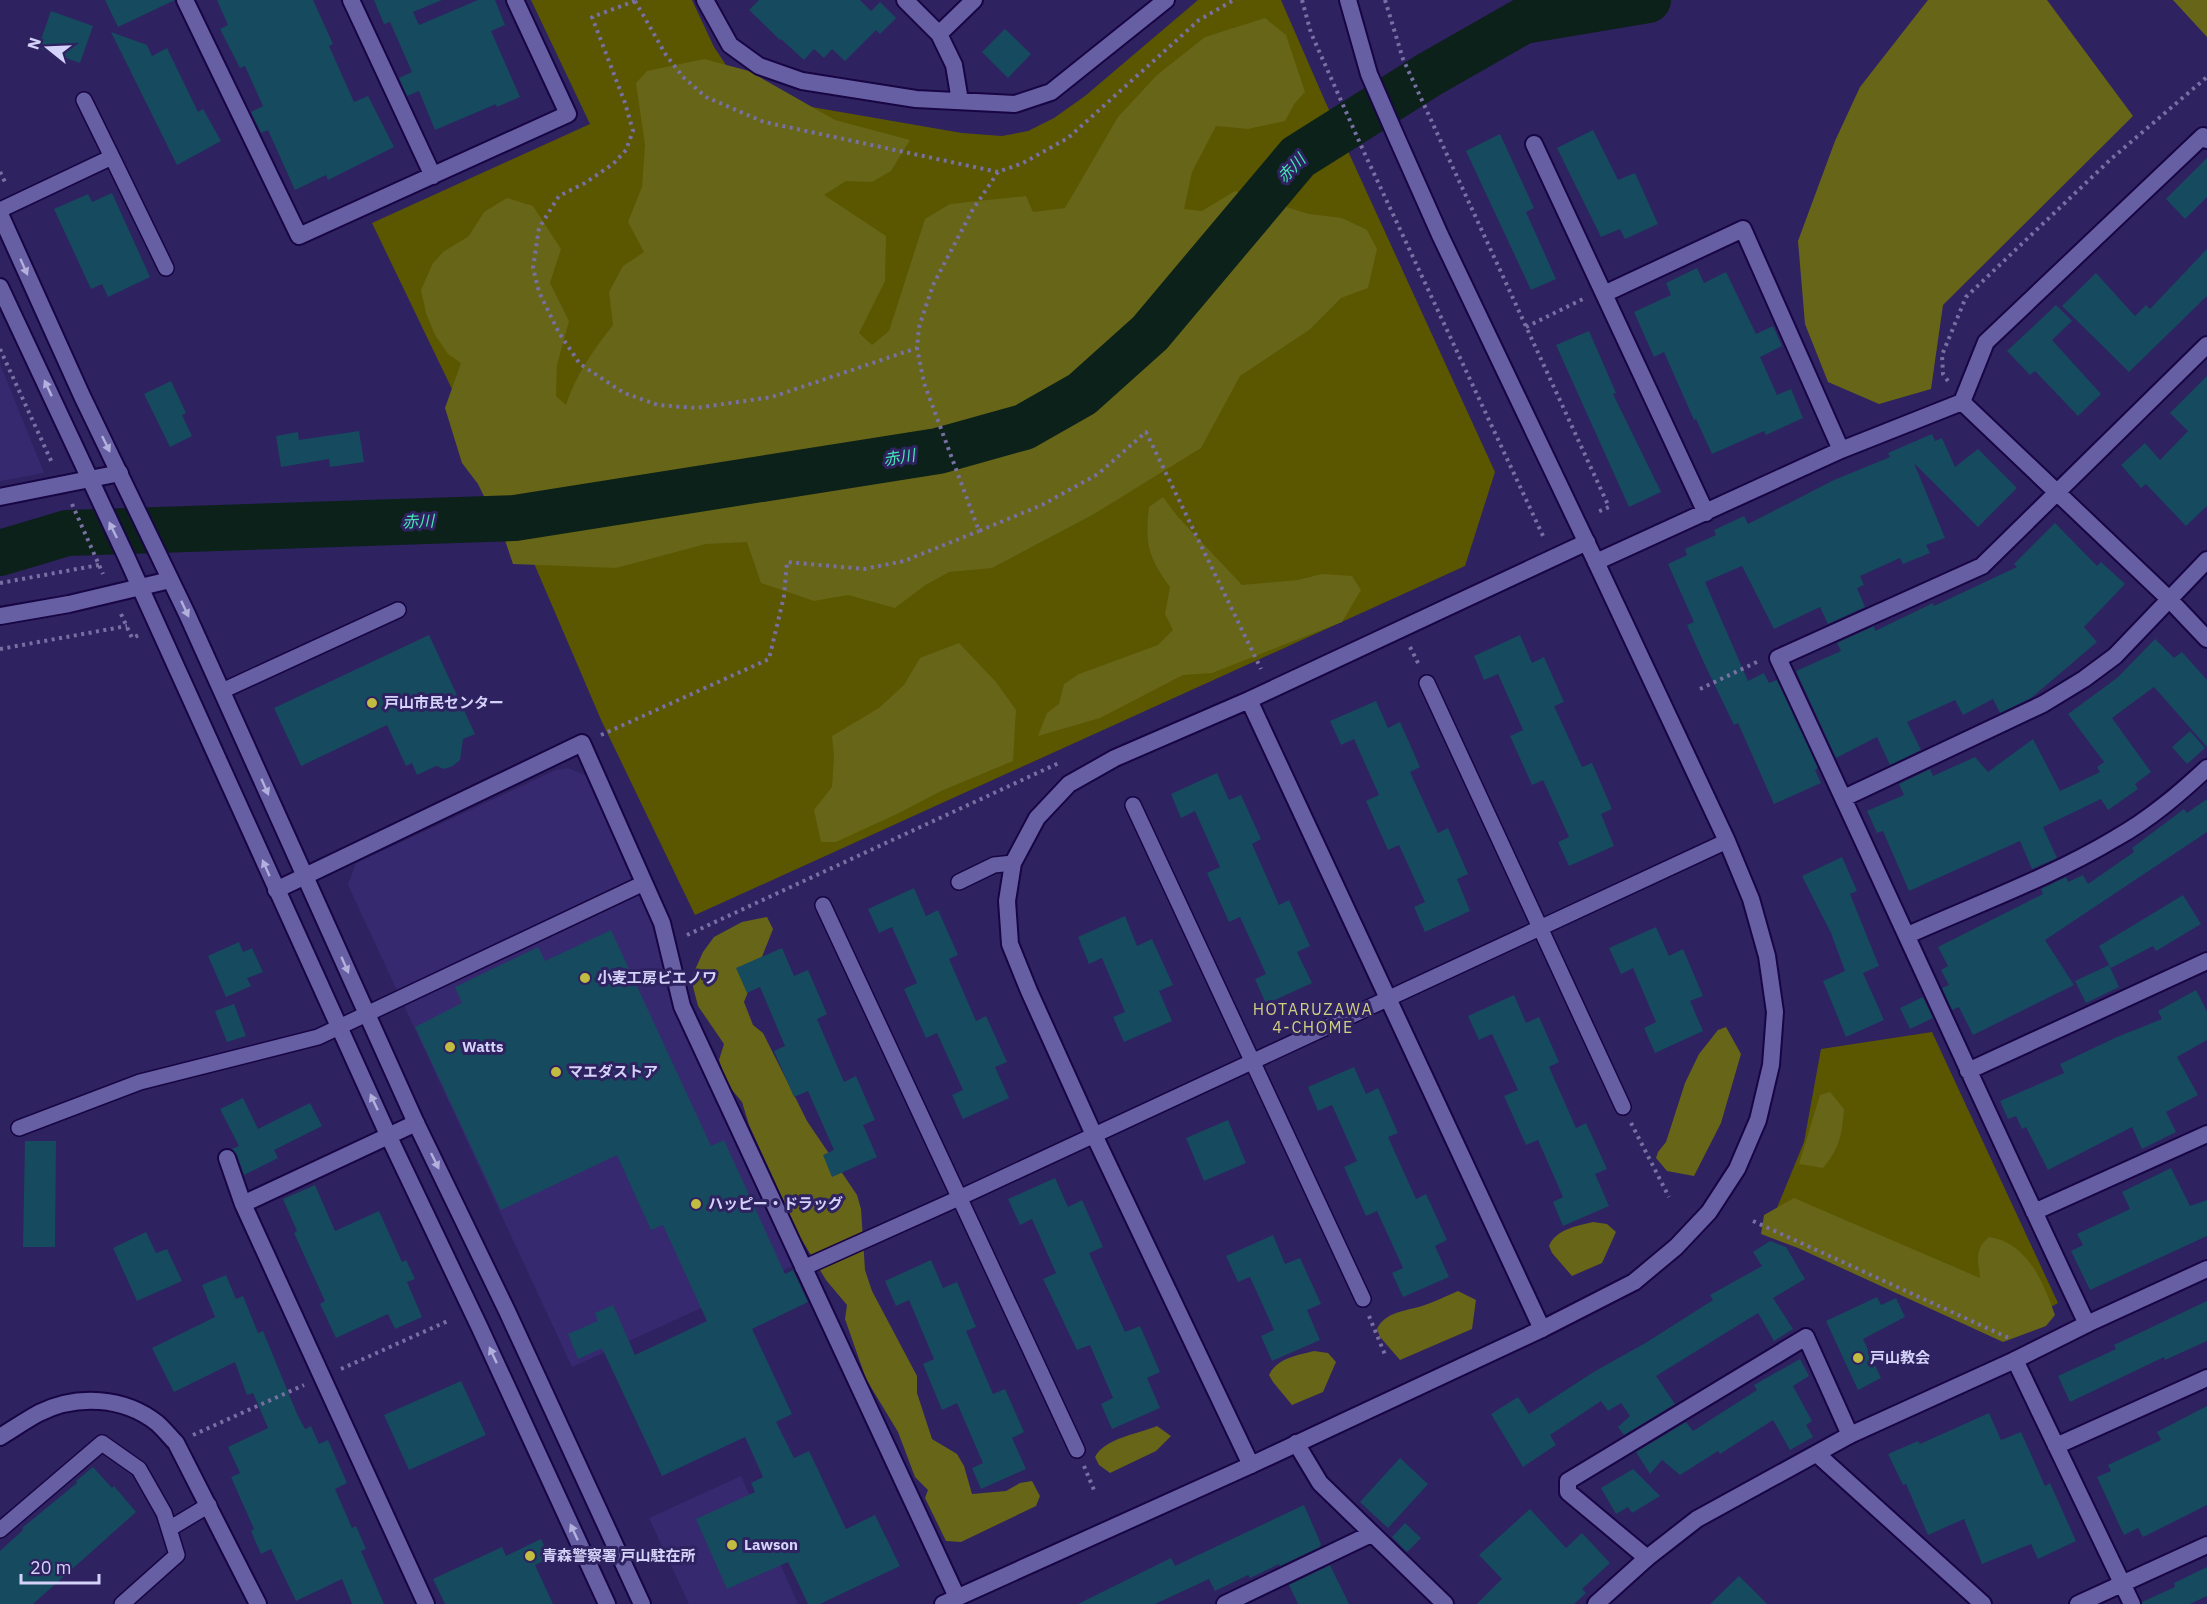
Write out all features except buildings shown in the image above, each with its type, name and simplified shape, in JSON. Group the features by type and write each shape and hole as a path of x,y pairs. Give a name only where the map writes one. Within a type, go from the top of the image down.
{"street":[{"path":"185,0 298,236 568,114 515,0"},
{"path":"351,0 433,176"},
{"path":"705,0 730,45 759,66 802,81 916,99 1015,104 1050,92 1166,0"},
{"path":"905,0 939,34 954,65 960,101"},
{"path":"939,34 974,0"},
{"path":"276,890 582,743 662,923 682,1006 803,1268 950,1601 1251,1465 1542,1329 1634,1282 1676,1247 1709,1212 1737,1169 1758,1120 1771,1065 1775,1012 1767,956 1751,899 1726,841 1578,522 1440,235 1396,136 1369,74 1347,0"},
{"path":"1596,562 1841,450 1962,402 1986,342 2044,284 2203,136 2207,140"},
{"path":"1534,144 1706,513"},
{"path":"0,212 222,691 416,1123 507,1311 642,1604"},
{"path":"1603,292 1743,229 1841,450"},
{"path":"0,287 126,556 389,1137 607,1604"},
{"path":"2087,1324 1778,658 1982,566 2207,345"},
{"path":"1962,402 2169,599 2207,639"},
{"path":"0,497 120,473"},
{"path":"1251,1465 1094,1135 1010,944 1008,902 1013,863 1036,818 1069,784 1114,758 1248,700 1587,542"},
{"path":"1844,798 2043,704 2084,679 2115,656 2207,560"},
{"path":"0,616 69,604 170,580"},
{"path":"1248,700 1542,1329"},
{"path":"1908,935 2071,862 2117,838 2169,803 2207,768"},
{"path":"1968,1071 2207,961"},
{"path":"243,1204 416,1123"},
{"path":"2034,1212 2207,1134"},
{"path":"227,1158 243,1204 426,1604"},
{"path":"1596,1604 1647,1558 1697,1519 1850,1436 2207,1269"},
{"path":"1647,1558 1568,1492 1568,1481 1806,1337 1850,1436"},
{"path":"2015,1360 2132,1604"},
{"path":"2056,1446 2207,1378"},
{"path":"0,1437 40,1412 72,1402 102,1401 132,1407 158,1423 176,1443 258,1604"},
{"path":"1296,1443 1320,1483 1445,1604"},
{"path":"1816,1454 1983,1604"},
{"path":"1225,1604 1371,1534"},
{"path":"2078,1604 2207,1545"}],"lane":[{"path":"84,100 166,268"},
{"path":"0,212 112,157"},
{"path":"222,691 398,610"},
{"path":"1427,683 1623,1107"},
{"path":"1133,805 1363,1299"},
{"path":"803,1268 959,1198 1726,841"},
{"path":"959,882 994,865 1013,863"},
{"path":"19,1128 140,1082 318,1037 644,883"},
{"path":"824,905 1077,1450"},
{"path":"0,1530 102,1443 139,1469 164,1513 177,1555 122,1604"},
{"path":"168,1529 209,1505"}],"path":[{"path":"1302,0 1311,33 1363,150 1544,538"},
{"path":"1384,0 1403,59 1608,507 1578,522"},
{"path":"635,1 592,17 625,103 633,131 626,150 613,164 585,183 559,196 539,228 533,268 539,292 559,333 580,364 624,393 658,405 696,408 772,397 917,348"},
{"path":"1962,402 1944,374 1942,356 1966,297 2111,159 2207,77"},
{"path":"979,531 924,383 917,348 919,327 933,285 972,211 998,172"},
{"path":"1526,327 1603,292"},
{"path":"0,349 95,556"},
{"path":"582,743 769,659 784,596 787,562 864,569 904,561 1042,505 1098,474 1146,432 1261,669"},
{"path":"0,583 99,565"},
{"path":"0,649 127,626"},
{"path":"1700,689 1763,660 1778,658"},
{"path":"1623,1107 1669,1197"},
{"path":"1753,1221 2011,1339 2023,1334 2032,1352"},
{"path":"1363,1299 1386,1357"}],"shaded area":[{"path":"531,0 692,0 714,47 728,68 800,105 962,133 1002,136 1028,131 1054,118 1085,96 1198,0 1281,0 1495,472 1465,566 695,915 602,722 518,526 372,223 590,124"},
{"path":"1928,0 2047,0 2133,116 1943,305 1931,389 1879,404 1828,382 1805,324 1798,241 1835,141 1860,87"},
{"path":"2173,0 2207,0 2207,37"},
{"path":"1265,18 1286,35 1305,92 1295,103 1285,121 1248,129 1216,126 1192,172 1184,209 1202,211 1235,191 1309,214 1342,218 1367,230 1377,249 1368,288 1341,298 1309,330 1240,376 1201,448 1094,514 992,568 949,572 924,586 895,608 848,595 814,601 761,583 747,542 706,544 616,568 513,564 504,537 478,484 462,463 445,408 461,363 448,354 435,335 426,313 421,290 433,263 443,252 469,236 484,212 507,198 533,206 561,249 550,283 569,321 557,365 556,396 566,405 574,384 586,363 613,325 609,292 623,266 644,252 628,222 642,187 645,145 636,83 647,71 704,59 749,71 835,120 910,140 891,171 872,182 846,181 824,195 886,236 885,281 859,333 872,345 889,331 925,219 950,204 1026,196 1033,212 1065,208 1118,117 1157,75 1205,37"},
{"path":"0,364 44,473 0,481"},
{"path":"1163,497 1178,517 1242,585 1298,580 1322,574 1352,576 1361,590 1342,622 1212,673 1183,675 1100,718 1038,736 1047,713 1059,704 1064,684 1079,674 1158,645 1173,630 1165,614 1170,587 1157,567 1148,541 1149,507"},
{"path":"959,643 996,682 1016,710 1013,761 941,791 836,842 821,842 814,810 832,787 834,757 832,736 879,708 904,685 920,658"},
{"path":"568,768 585,775 652,920 678,1008 795,1265 572,1367 348,885 356,863 556,770"},
{"path":"767,917 773,929 744,1002 753,1025 763,1033 807,1121 857,1195 861,1209 865,1270 872,1291 917,1376 917,1393 932,1439 957,1454 964,1466 972,1494 1006,1491 1020,1483 1032,1481 1040,1496 1036,1506 961,1542 946,1541 925,1498 928,1490 915,1477 898,1432 866,1379 845,1319 847,1305 826,1280 800,1237 749,1125 742,1102 727,1084 719,1060 724,1044 698,1006 691,979 703,952 714,937 742,922"},
{"path":"1726,1027 1741,1054 1721,1123 1694,1176 1667,1171 1656,1158 1666,1142 1685,1083 1699,1054 1718,1030"},
{"path":"1932,1032 2058,1303 2012,1328 1772,1220 1804,1142 1821,1049"},
{"path":"1830,1092 1844,1109 1837,1147 1823,1168 1799,1164 1820,1095"},
{"path":"1794,1198 1980,1278 1978,1256 1984,1242 1989,1237 2003,1241 2014,1247 2032,1266 2055,1315 2046,1326 2003,1342 1798,1248 1761,1234 1764,1215"},
{"path":"1593,1222 1607,1224 1616,1232 1602,1263 1572,1276 1552,1253 1549,1246 1552,1240 1562,1232"},
{"path":"1458,1291 1476,1300 1472,1329 1400,1360 1380,1337 1377,1329 1390,1316"},
{"path":"1314,1351 1328,1353 1336,1362 1323,1392 1292,1405 1269,1375 1283,1361"},
{"path":"1157,1426 1171,1436 1156,1451 1110,1473 1099,1465 1095,1457 1106,1445"},
{"path":"741,1476 798,1604 689,1604 649,1518"}],"waterway":[{"name":"赤川","path":"0,553 67,533 515,518 938,451 1024,427 1082,394 1150,333 1298,157 1430,74 1523,21 1648,0"}],"place":[{"name":"戸山市民センター","path":"372,703"},
{"name":"小麦工房ビエノワ","path":"585,978"},
{"name":"Watts","path":"450,1047"},
{"name":"マエダストア","path":"556,1072"},
{"name":"ハッピー・ドラッグ","path":"696,1204"},
{"name":"戸山教会","path":"1858,1358"},
{"name":"Lawson","path":"732,1545"},
{"name":"青森警察署 戸山駐在所","path":"530,1556"}],"district":[{"name":"HOTARUZAWA 4-CHOME","path":"1313,1018"}]}
